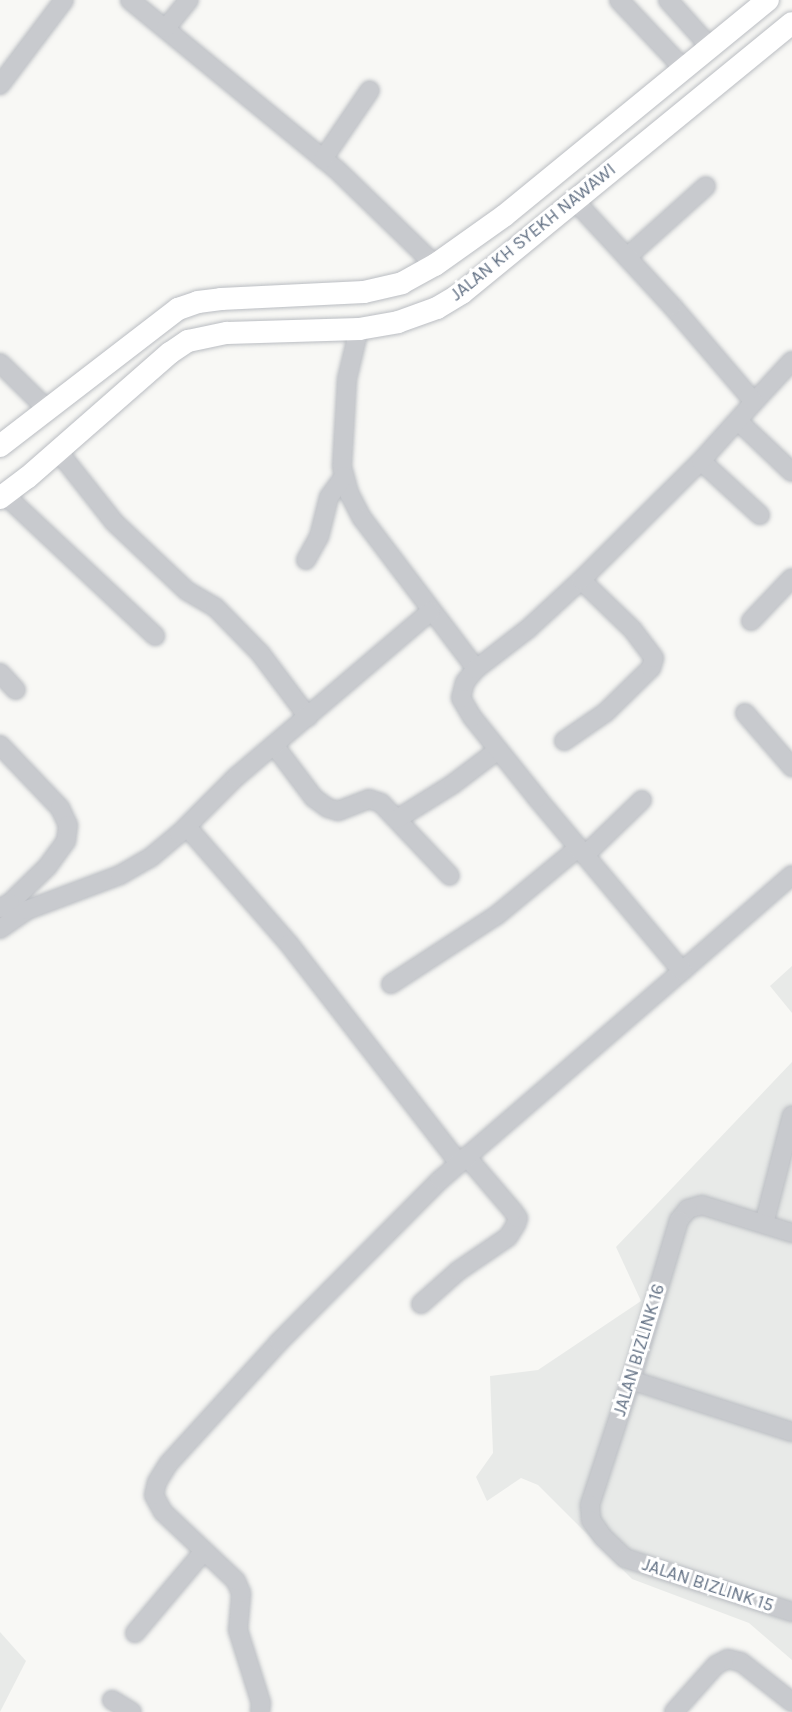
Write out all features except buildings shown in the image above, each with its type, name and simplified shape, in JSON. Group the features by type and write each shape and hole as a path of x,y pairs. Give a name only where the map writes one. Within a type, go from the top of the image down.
{"main road":[{"name":"JALAN KH SYEKH NAWAWI","path":"0,446 178,309 198,302 221,299 364,292 402,283 435,265 504,216 768,0"},
{"name":"JALAN KH SYEKH NAWAWI","path":"3,497 170,353 188,342 227,333 359,329 399,322 437,308 462,293 792,23"},
{"path":"620,122 639,146"}],"street":[{"path":"0,85 64,0"},
{"path":"130,0 323,159 435,265"},
{"path":"166,28 189,0"},
{"path":"619,0 685,70"},
{"path":"668,0 711,48"},
{"path":"323,159 370,90"},
{"path":"627,257 705,186"},
{"path":"575,201 754,402"},
{"path":"359,329 347,379 342,467 349,493 362,518 430,612 476,669"},
{"path":"682,971 471,717 461,698 465,682 476,669 529,628 581,580 701,461 792,362"},
{"path":"0,363 47,409"},
{"path":"738,421 792,472"},
{"path":"58,451 114,522 187,591 215,607 260,653 308,717"},
{"path":"701,461 760,515"},
{"path":"306,560 319,537 329,497 344,476"},
{"path":"3,497 155,636"},
{"path":"751,621 792,578"},
{"path":"564,741 606,712 651,668 654,658 633,630 581,580"},
{"path":"0,929 27,910 120,875 150,858 187,827 236,777 430,612"},
{"path":"0,673 16,690"},
{"path":"745,713 792,767"},
{"path":"0,745 60,808 68,825 66,842 47,867 10,903 0,908"},
{"path":"274,745 285,763 314,798 328,808 338,811 369,799 381,803 450,876"},
{"path":"397,819 453,784 498,750"},
{"path":"392,984 497,915 582,852 642,800"},
{"path":"187,827 289,944 463,1160 518,1218 508,1237 458,1271 421,1304"},
{"path":"260,1712 261,1703 238,1630 241,1593 236,1581 163,1512 154,1495 157,1482 169,1463 279,1342 463,1160 792,875"},
{"path":"764,1224 792,1116"},
{"name":"JALAN BIZLINK 16","path":"625,1558 603,1537 591,1520 590,1505 631,1380 679,1220 688,1209 702,1205 792,1233"},
{"path":"631,1380 792,1432"},
{"path":"135,1633 204,1551"},
{"name":"JALAN BIZLINK 15","path":"625,1558 792,1612"},
{"path":"674,1712 716,1665 728,1659 741,1662 792,1702"},
{"path":"112,1700 132,1712"}],"shaded area":[{"path":"792,966 792,1013 770,986"},
{"path":"792,1062 792,1660 749,1623 632,1579 538,1485 521,1478 487,1501 476,1477 493,1453 490,1376 538,1370 641,1301 616,1247"},
{"path":"0,1632 26,1661 0,1712"}]}
